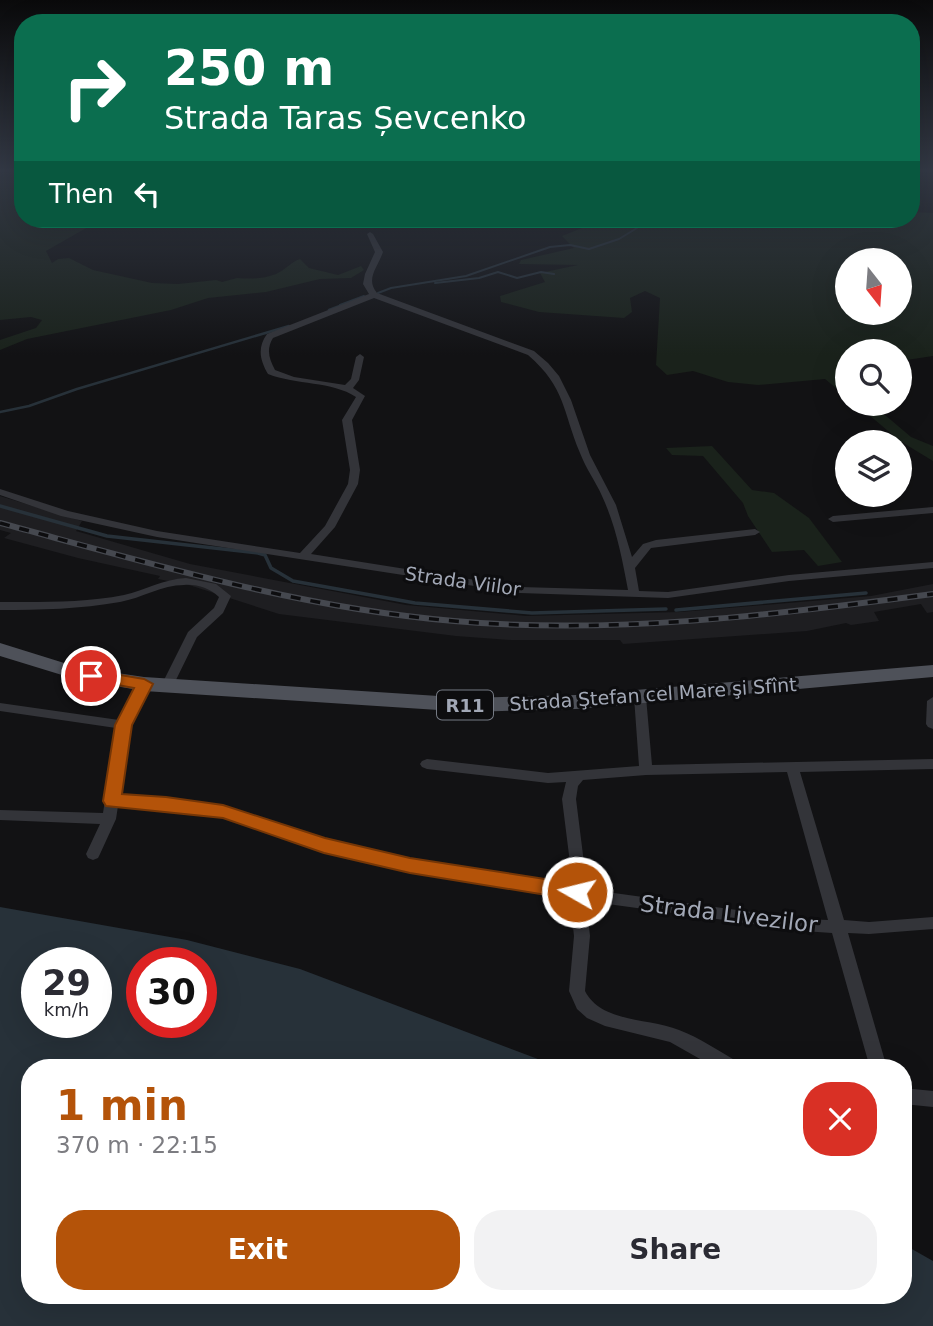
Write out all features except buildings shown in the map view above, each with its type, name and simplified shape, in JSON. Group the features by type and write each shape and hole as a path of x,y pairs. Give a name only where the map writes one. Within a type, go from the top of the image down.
{"main road":[{"name":"Strada Ştefan cel Mare şi Sfînt","path":"0,649 75,673 167,687 469,705 536,705 932,673"}],"street":[{"path":"370,234 379,252 366,280 368,289 374,296 531,353 550,367 561,382 585,454 607,494 634,593"},
{"path":"304,555 330,527 354,479 347,420 361,396 348,388 302,383 271,372 264,355 266,341 270,336 374,296"},
{"path":"348,388 355,380 360,357"},
{"name":"Strada Viilor","path":"0,492 65,514 141,531 304,555 331,563 495,588 564,593 695,593 789,578 933,565"},
{"path":"833,519 933,510"},
{"path":"629,568 648,546 656,542 755,532"},
{"path":"0,606 104,601 133,597 161,584 189,581 210,586 225,596 219,610 192,635 167,687"},
{"path":"93,854 109,820 123,725 144,684"},
{"path":"640,697 646,770"},
{"path":"933,701 933,724"},
{"path":"0,707 123,725"},
{"path":"427,764 495,774 578,777 646,770 933,764"},
{"path":"792,767 840,927"},
{"path":"578,777 571,785 569,799 578,863 577,892 582,936 577,991 584,1006 601,1017 673,1035 716,1059"},
{"name":"Strada Livezilor","path":"112,801 166,803 223,811 324,845 394,862 629,902 803,925 869,928 933,923"},
{"path":"0,814 109,820"},
{"name":"Strada Livezilor","path":"840,927 877,1059"},
{"path":"912,1097 933,1099"}],"shaded area":[{"path":"0,232 79,232 46,251 52,263 58,259 69,258 93,270 152,283 222,282 237,278 266,277 300,259 309,268 338,275 361,266 364,270 351,278 320,279 266,292 208,298 171,310 27,339 0,350 0,340 36,328 42,320 31,317 0,320"},
{"path":"572,232 933,232 933,356 912,359 912,339 835,339 835,387 825,379 758,385 728,382 693,371 667,375 656,365 660,298 645,291 630,298 632,312 624,318 539,312 501,302 500,296 545,282 540,273 578,265 519,264 521,260 574,248 562,236"},
{"path":"870,416 886,416 903,430 887,430"},
{"path":"912,437 933,446 933,461 912,448"},
{"path":"712,446 752,490 774,493 809,518 842,562 818,566 804,550 772,552 748,516 743,503 703,456 672,455 666,448"},
{"path":"0,496 82,521 76,531 190,564 406,605 526,616 680,612 871,596 933,584 933,612 927,613 921,604 874,612 879,621 851,625 846,623 807,631 623,644 620,640 511,640 456,636 279,614 189,585 158,579 160,576 4,538 11,533 0,530"},
{"path":"0,907 214,947 126,947 126,1038 217,1038 217,948 300,969 538,1059 21,1059 21,1304 912,1304 912,1249 933,1261 933,1326 0,1326"}],"waterway":[{"path":"378,293 391,288 466,276 550,247 570,245 589,249 619,239 631,232"},
{"path":"435,283 479,278 498,272 517,278 541,272 554,274"},
{"path":"340,305 364,296"},
{"path":"329,310 345,304"},
{"path":"0,412 29,406 77,389 289,326"},
{"path":"0,506 107,536 258,553 265,555 271,568 293,581 415,603 532,613 666,609"},
{"path":"676,610 866,593"}],"railway":[{"path":"0,523 282,595 396,615 454,621 574,626 694,621 933,594"}],"route":[{"path":"91,676 144,684 123,725 112,801 166,803 223,811 324,845 410,865 577,892"}]}
